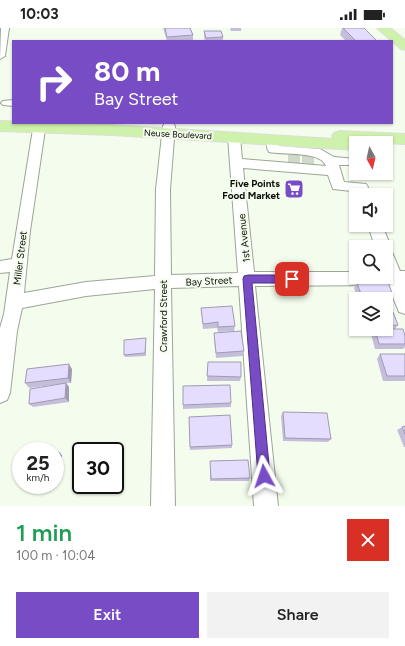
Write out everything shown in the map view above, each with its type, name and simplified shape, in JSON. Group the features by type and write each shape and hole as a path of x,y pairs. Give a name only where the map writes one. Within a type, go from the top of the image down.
{"main road":[{"path":"383,28 405,46"},
{"path":"0,118 12,118"},
{"name":"Neuse Boulevard","path":"134,124 169,130 234,137 273,145 312,156 349,142"},
{"name":"Neuse Boulevard","path":"0,126 40,125 169,130 349,142"},
{"name":"Neuse Boulevard","path":"393,140 405,139"},
{"path":"393,147 405,148"}],"street":[{"path":"0,56 5,28"},
{"name":"Miller Street","path":"0,393 8,331 13,314 40,125"},
{"name":"Crawford Street","path":"163,506 163,189 169,130"},
{"name":"1st Avenue","path":"234,137 248,279 266,506"},
{"path":"273,145 294,159"},
{"path":"273,145 274,166"},
{"path":"236,163 274,166 294,159 312,156 333,166 349,168"},
{"path":"312,156 333,166"},
{"path":"333,166 338,186 349,188"},
{"path":"0,267 19,265"},
{"path":"393,267 400,278 405,307"},
{"name":"Bay Street","path":"14,302 86,289 162,283 248,279 400,278"}],"building":[{"path":"165,28 190,28 193,35 167,37"},
{"path":"343,28 364,28 376,40 355,40"},
{"path":"204,31 221,31 223,37 206,38"},
{"path":"357,284 389,284 392,292 360,292"},
{"path":"232,306 235,326 218,327 218,322 203,324 201,308"},
{"path":"393,312 398,325 393,325"},
{"path":"393,329 403,329 405,344 379,344 377,336 393,336"},
{"path":"241,331 244,351 216,353 214,333"},
{"path":"146,338 145,353 124,355 124,340"},
{"path":"380,354 405,354 405,376 387,376"},
{"path":"208,362 241,362 241,377 207,376"},
{"path":"69,364 68,378 25,383 27,369"},
{"path":"66,383 65,398 29,404 30,389"},
{"path":"230,385 231,403 183,405 183,386"},
{"path":"283,412 327,413 331,439 285,438"},
{"path":"230,415 232,445 190,447 189,417"},
{"path":"405,426 405,434 402,427"},
{"path":"248,460 250,478 211,479 210,461"}],"tunnel":[{"path":"294,155 294,163"},
{"path":"308,155 308,164"}],"place":[{"name":"Five Points Food Market","path":"294,189"}],"route":[{"path":"264,476 248,279 292,279"}]}
